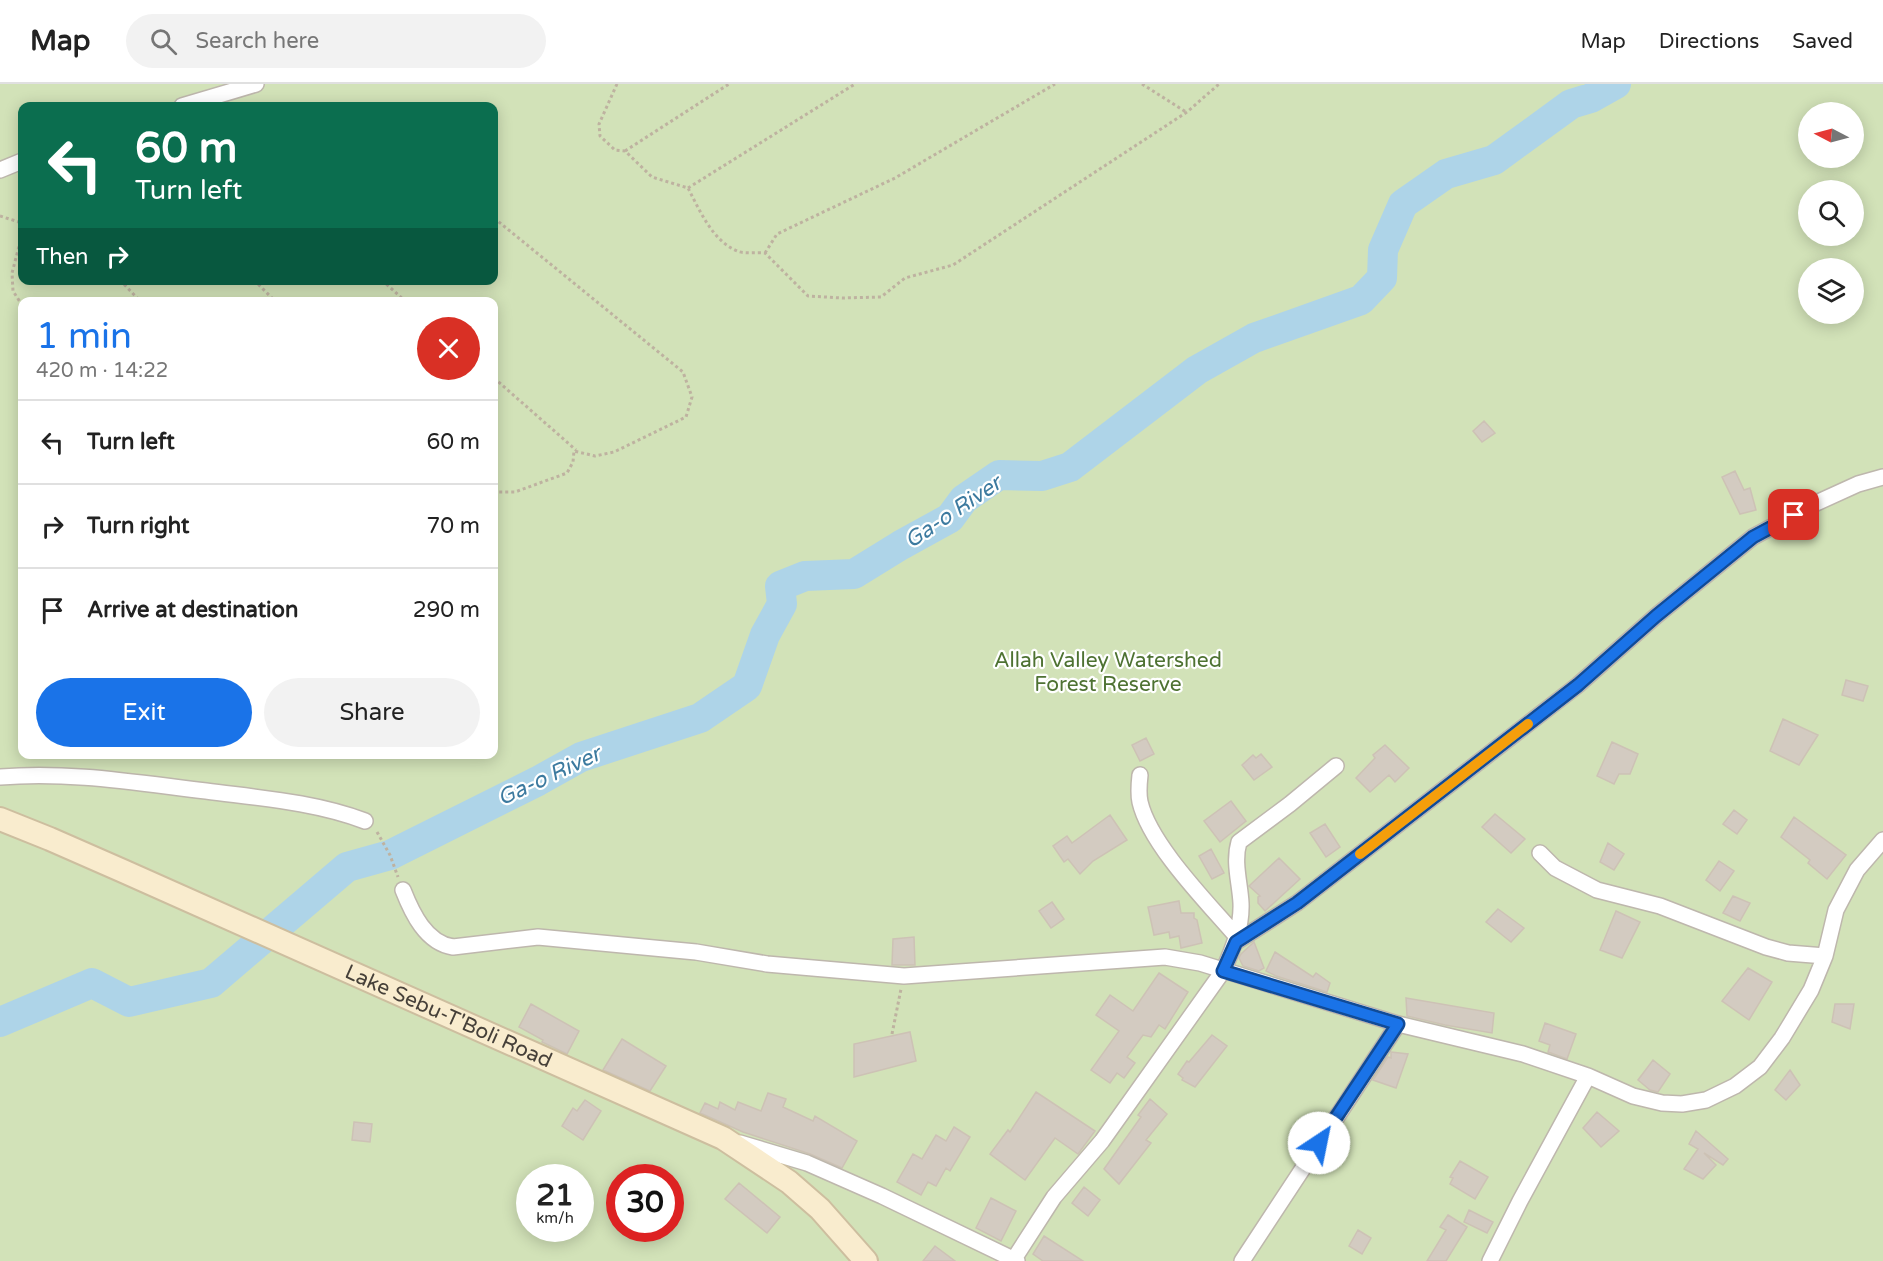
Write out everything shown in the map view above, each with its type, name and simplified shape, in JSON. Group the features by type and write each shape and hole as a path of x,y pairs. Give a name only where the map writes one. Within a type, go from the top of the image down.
{"main road":[{"name":"Lake Sebu-T'Boli Road","path":"0,819 123,870 723,1138 789,1182 820,1209 866,1261"}],"street":[{"path":"195,102 256,84"},
{"path":"0,170 18,163"},
{"path":"1236,939 1297,903 1578,685 1656,616 1753,537 1814,504 1858,484 1883,477"},
{"path":"723,1138 807,1163 1016,1260 1054,1197 1101,1141 1223,971 1236,939 1241,905 1236,851 1239,842 1336,766"},
{"path":"0,777 29,775 101,778 287,802 341,813 364,821"},
{"path":"1140,775 1138,790 1140,803 1156,837 1236,939"},
{"path":"403,890 410,909 422,926 436,941 453,947 538,937 696,952 767,964 904,976 1165,957 1200,963 1398,1024 1522,1054 1588,1076 1633,1096 1662,1103 1682,1104 1706,1100 1735,1086 1760,1066 1782,1038 1811,990 1825,956 1836,910 1857,870 1883,840"},
{"path":"1540,853 1556,868 1597,890 1660,906 1766,947 1788,953 1825,956"},
{"path":"1242,1261 1398,1024"},
{"path":"1490,1261 1588,1076"}],"path":[{"path":"617,84 599,124 600,136 615,150 625,151 652,177 688,189 718,238 738,252 765,253 808,296 842,298 881,297 905,278 953,265 1187,112 1219,84"},
{"path":"625,151 729,84"},
{"path":"688,189 855,84"},
{"path":"765,253 777,234 895,178 1055,84"},
{"path":"1142,84 1187,112"},
{"path":"0,216 18,222"},
{"path":"498,221 682,372 692,397 686,417 614,452 595,456 578,452 498,382"},
{"path":"18,250 12,273 13,291 18,299"},
{"path":"125,285 136,297"},
{"path":"259,285 271,297"},
{"path":"387,285 401,297"},
{"path":"498,492 515,492 567,473 573,462 574,452 578,452"},
{"path":"364,821 373,827 382,838 403,890"},
{"path":"892,1034 904,976"}],"green space":[{"name":"Allah Valley Watershed Forest Reserve","path":"0,84 1883,84 1883,1261 0,1261"}],"building":[{"path":"1484,421 1495,433 1482,442 1473,431"},
{"path":"1735,471 1744,490 1750,488 1756,510 1740,514 1722,477"},
{"path":"1846,680 1868,686 1863,701 1842,695"},
{"path":"1783,719 1818,735 1799,765 1770,751"},
{"path":"1146,738 1154,754 1140,761 1132,745"},
{"path":"1612,742 1638,754 1630,774 1619,774 1614,784 1597,776"},
{"path":"1385,745 1409,768 1395,782 1389,775 1370,792 1356,778 1375,758 1373,755"},
{"path":"1261,754 1272,767 1254,780 1242,765 1253,755 1256,758"},
{"path":"1231,801 1246,821 1220,842 1204,821"},
{"path":"1734,810 1747,820 1737,834 1723,824"},
{"path":"1495,814 1525,839 1511,853 1482,827"},
{"path":"1110,815 1127,840 1093,861 1080,874 1068,859 1064,862 1053,846 1067,836 1072,843"},
{"path":"1794,817 1846,855 1827,879 1808,863 1810,860 1781,837"},
{"path":"1325,824 1340,847 1326,857 1310,833"},
{"path":"1608,843 1624,854 1614,870 1600,862"},
{"path":"1211,849 1224,873 1212,879 1199,856"},
{"path":"1279,858 1300,879 1265,911 1258,903 1260,896 1249,886"},
{"path":"1719,861 1734,871 1720,891 1706,880"},
{"path":"1733,896 1750,903 1740,921 1723,913"},
{"path":"1179,901 1181,913 1194,913 1202,943 1181,948 1179,936 1170,938 1169,932 1154,935 1148,907"},
{"path":"1052,902 1064,919 1051,928 1039,911"},
{"path":"1498,909 1524,928 1511,942 1486,922"},
{"path":"1616,911 1640,922 1622,958 1600,950"},
{"path":"914,937 915,965 892,965 893,939"},
{"path":"1254,942 1264,968 1259,971 1243,966 1239,958"},
{"path":"1275,952 1313,977 1316,973 1330,983 1327,992 1266,971"},
{"path":"1748,968 1772,982 1749,1020 1722,1001"},
{"path":"1159,973 1188,992 1165,1029 1159,1025 1151,1037 1143,1035 1127,1057 1135,1063 1124,1078 1117,1073 1110,1083 1091,1070 1119,1031 1096,1015 1110,995 1133,1011"},
{"path":"1406,998 1494,1013 1492,1033 1407,1016"},
{"path":"531,1004 579,1031 567,1054 519,1027"},
{"path":"1835,1004 1854,1004 1850,1029 1832,1022"},
{"path":"1545,1023 1576,1034 1567,1059 1548,1052 1550,1045 1539,1041"},
{"path":"910,1032 916,1061 854,1077 854,1044"},
{"path":"1212,1035 1227,1046 1195,1087 1182,1080 1183,1078 1178,1074"},
{"path":"622,1039 666,1066 650,1091 603,1070"},
{"path":"1391,1052 1408,1054 1396,1088 1373,1080 1388,1057 1391,1058"},
{"path":"1653,1060 1670,1074 1658,1092 1650,1090 1638,1080"},
{"path":"1790,1070 1800,1085 1786,1100 1775,1090"},
{"path":"1036,1092 1095,1131 1078,1154 1055,1138 1025,1180 990,1154 1008,1130 1010,1132"},
{"path":"768,1093 786,1099 783,1107 813,1121 815,1116 857,1141 842,1168 810,1154 743,1132 700,1113 705,1103 718,1109 720,1102 735,1110 738,1102 761,1111"},
{"path":"1150,1099 1167,1114 1146,1140 1151,1143 1119,1184 1104,1169 1141,1117 1138,1115"},
{"path":"585,1100 601,1111 583,1140 562,1126 573,1108 577,1111"},
{"path":"1597,1112 1619,1131 1601,1147 1583,1128"},
{"path":"354,1122 372,1124 370,1142 352,1140"},
{"path":"954,1127 970,1137 950,1171 946,1168 936,1186 928,1182 921,1195 897,1182 913,1154 922,1159 936,1135 946,1141"},
{"path":"1696,1131 1728,1159 1723,1165 1704,1153 1716,1165 1703,1179 1684,1169 1698,1149 1689,1144"},
{"path":"1460,1161 1488,1177 1475,1199 1450,1184 1453,1178 1450,1177"},
{"path":"739,1183 780,1217 767,1233 725,1199"},
{"path":"1084,1187 1100,1200 1088,1216 1072,1203"},
{"path":"991,1198 1016,1211 1001,1241 976,1228"},
{"path":"1469,1210 1493,1222 1487,1233 1464,1222"},
{"path":"1448,1215 1467,1227 1446,1261 1427,1261 1446,1230 1440,1227"},
{"path":"1358,1230 1371,1238 1362,1254 1349,1246"},
{"path":"1044,1236 1083,1261 1043,1261 1033,1254"},
{"path":"935,1246 955,1261 923,1261"}],"waterway":[{"name":"Ga-o River","path":"0,1022 92,983 129,1002 211,983 347,867 390,855 581,757 700,718 747,686 765,635 782,604 780,586 805,576 854,574 950,518 964,499 999,475 1042,476 1070,467 1197,370 1254,338 1361,300 1382,278 1383,250 1403,204 1446,174 1494,160 1571,104 1591,98 1616,84"}],"slow traffic":[{"path":"1360,854 1528,724"}],"route":[{"path":"1319,1143 1398,1024 1223,971 1236,942 1297,903 1578,685 1656,616 1753,537 1794,515"}]}
